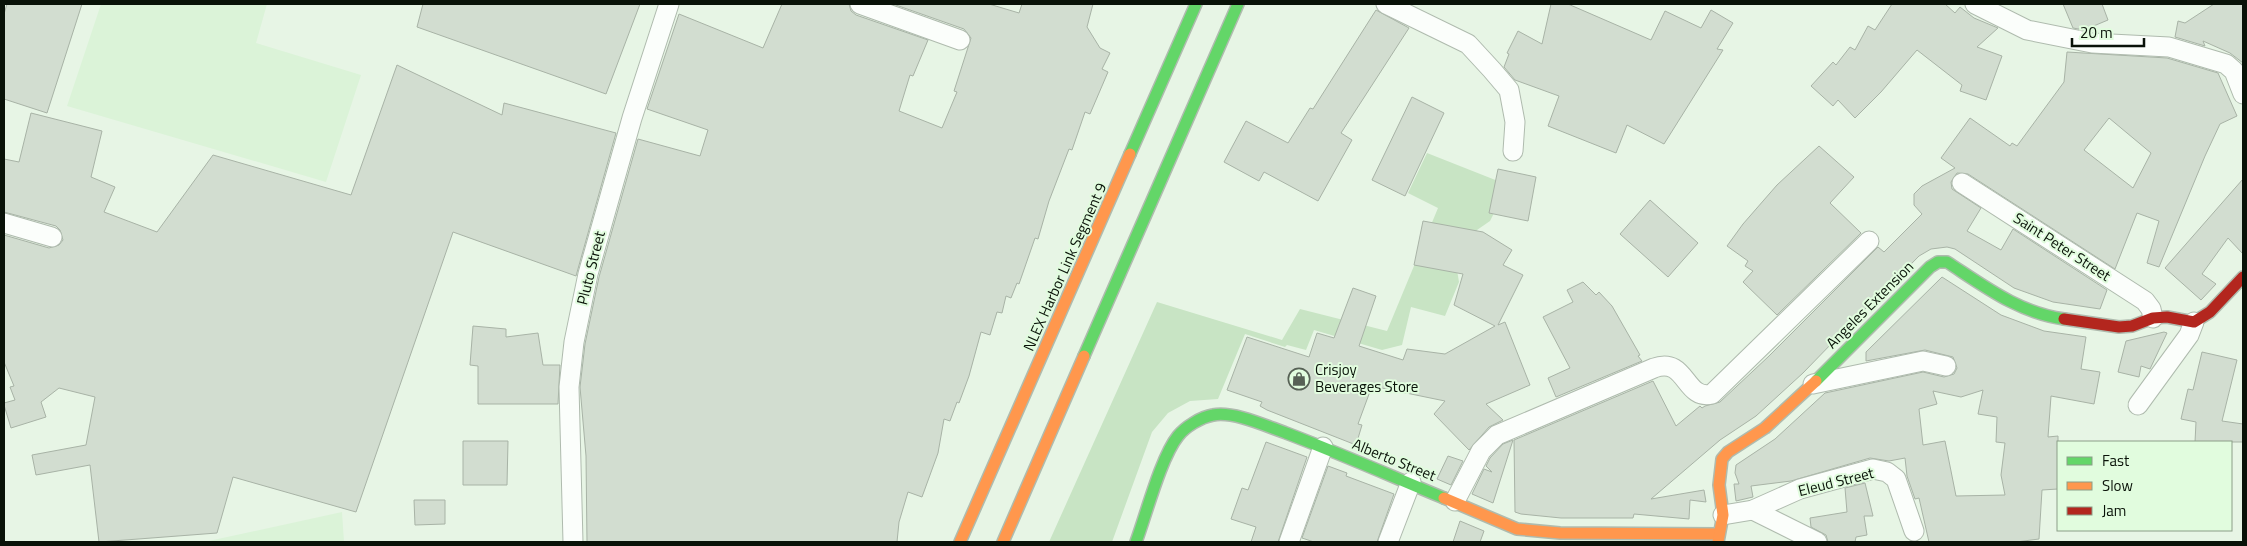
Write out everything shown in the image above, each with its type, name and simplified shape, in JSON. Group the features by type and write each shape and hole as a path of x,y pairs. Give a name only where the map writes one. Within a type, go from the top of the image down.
{"main road":[{"name":"NLEX Harbor Link Segment 9","path":"960,542 1196,4"},
{"path":"1003,542 1238,4"},
{"name":"Angeles Extension","path":"1718,538 1724,515 1719,485 1722,459 1728,452 1765,428 1814,384 1930,267 1938,262 1947,262 2007,301 2049,317 2119,327 2132,326 2153,318 2167,317 2194,322"},
{"path":"2194,322 2210,312 2243,277"},
{"name":"Alberto Street","path":"1136,542 1171,448 1178,436 1199,420 1212,415 1237,417 1323,447 1411,482 1517,529 1560,533 1718,538"}],"street":[{"name":"Pluto Street","path":"573,542 569,387 574,342 588,274 626,136 669,4"},
{"path":"860,4 960,40"},
{"path":"1386,4 1468,44 1492,70 1509,90 1516,122 1513,151"},
{"path":"1975,4 2027,30 2092,43 2169,47 2226,64 2234,71 2243,94"},
{"name":"Saint Peter Street","path":"1962,183 2145,301 2151,309 2153,318"},
{"path":"4,223 52,236"},
{"path":"1455,501 1481,451 1497,435 1654,368 1667,365 1674,367 1698,394 1705,396 1712,394 1869,241"},
{"path":"2138,405 2188,335 2194,322"},
{"path":"1814,384 1923,361 1946,366"},
{"path":"1289,542 1323,447"},
{"name":"Eleud Street","path":"1724,515 1753,510 1800,489 1873,469 1886,472 1896,479 1914,530"},
{"path":"1388,542 1411,482"},
{"path":"1753,510 1816,542"}],"shaded area":[{"path":"101,4 267,4 256,43 361,75 326,182 67,106"},
{"path":"1427,153 1508,185 1490,221 1477,230 1457,270 1459,282 1445,316 1411,307 1402,345 1382,350 1314,330 1306,350 1287,345 1285,347 1245,334 1218,399 1190,401 1168,413 1152,432 1112,542 1049,542 1157,302 1282,340 1300,309 1387,331 1438,208 1408,193"},
{"path":"342,512 344,542 204,542"}],"building":[{"path":"7,4 82,4 47,113 4,99 4,14"},
{"path":"423,4 640,4 606,94 417,27"},
{"path":"782,4 849,4 851,11 856,15 928,40 913,76 910,75 899,111 942,128 957,92 954,91 971,38 964,29 893,4 989,4 1019,13 1022,4 1093,4 1087,27 1100,48 1110,53 1102,69 1108,72 1090,114 1085,112 1072,150 1069,149 1049,201 1038,239 1035,238 1019,284 1017,283 1011,298 1006,296 1002,313 997,312 990,335 981,332 969,376 959,403 957,402 950,421 944,419 938,453 922,497 908,492 899,522 897,542 587,542 586,456 580,387 585,344 599,277 638,139 700,156 708,130 647,109 679,14 763,48"},
{"path":"1551,4 1568,4 1651,40 1665,11 1701,28 1711,10 1733,23 1717,49 1723,50 1664,144 1627,125 1616,153 1548,126 1559,96 1515,80 1504,67 1509,54 1507,53 1518,31 1542,44"},
{"path":"1892,4 1945,4 1955,13 1960,7 1974,18 1998,28 1977,47 2002,56 1986,100 1960,91 1962,85 1917,50 1881,92 1855,118 1838,100 1833,106 1811,86 1833,62 1836,65 1850,47 1855,50 1868,26 1875,30"},
{"path":"2063,4 2102,4 2108,20 2084,30 2073,28"},
{"path":"2214,4 2243,4 2243,63 2230,53 2203,41 2205,46 2175,37 2178,21 2185,23"},
{"path":"1376,10 1409,28 1341,133 1352,140 1318,201 1264,172 1259,181 1224,162 1246,121 1288,143 1310,108 1313,109"},
{"path":"2067,52 2167,58 2218,73 2237,116 2220,124 2159,267 2147,263 2159,221 2137,213 2115,269 1968,174 1957,173 1951,182 1952,189 1981,208 1967,231 2001,250 2013,229 2107,290 2100,309 2053,302 2014,288 1955,249 1947,247 1931,249 1919,256 1803,373 1756,416 1720,440 1651,499 1704,490 1706,502 1690,500 1689,519 1634,514 1633,518 1561,518 1515,512 1514,440 1653,381 1676,426 1700,406 1702,408 1720,402 1878,247 1884,252 1922,214 1914,205 1914,194 1922,186 1955,168 1941,158 1970,118 2010,146 2012,143 2017,146 2064,82","holes":["2109,118 2151,153 2133,188 2084,150"]},
{"path":"397,65 502,115 504,103 616,133 576,276 453,232 356,512 233,477 217,533 99,542 90,465 36,475 32,455 86,445 95,397 59,388 41,402 46,417 11,428 4,405 4,403 15,400 10,387 14,386 4,362 4,235 49,248 59,245 63,240 60,230 56,226 4,212 4,159 19,162 31,113 102,131 91,177 115,187 104,212 157,232 213,155 351,195"},
{"path":"1412,97 1444,113 1405,196 1372,180"},
{"path":"1819,146 1854,177 1830,203 1861,233 1777,315 1743,282 1753,271 1745,266 1748,261 1727,246 1743,224 1777,185"},
{"path":"1498,169 1536,177 1528,221 1489,213"},
{"path":"2243,179 2243,254 2228,238 2202,274 2216,284 2201,300 2165,268"},
{"path":"1650,200 1698,243 1668,277 1620,234"},
{"path":"1423,221 1483,232 1512,250 1503,265 1523,275 1498,325 1505,322 1530,385 1486,404 1503,420 1489,427 1469,450 1434,414 1445,401 1372,386 1358,424 1362,425 1356,445 1267,410 1260,406 1262,402 1227,390 1247,337 1309,357 1317,333 1334,338 1353,288 1376,296 1359,346 1403,360 1407,349 1445,354 1495,326 1454,305 1463,274 1414,265"},
{"path":"1942,277 2001,315 2044,331 2086,337 2081,369 2100,372 2094,404 2051,396 2048,437 2058,436 2057,489 2042,490 2039,539 2016,542 1929,542 1919,498 1915,499 1907,476 1905,458 1889,461 1870,458 1791,481 1751,486 1753,497 1736,501 1734,484 1739,484 1735,473 1736,465 1775,439 1825,393 1923,372 1944,377 1954,374 1957,368 1953,357 1925,350 1866,361 1866,352","holes":["1983,390 1978,414 1997,417 1996,442 2005,443 2001,475 2005,495 1956,496 1945,441 1923,445 1919,409 1937,404 1933,391 1961,397"]},
{"path":"1583,282 1596,295 1599,292 1612,306 1642,361 1556,397 1548,378 1570,368 1543,317 1573,302 1567,290"},
{"path":"473,326 506,329 506,337 538,333 543,365 560,365 558,404 478,404 478,366 470,365"},
{"path":"2164,332 2167,333 2150,369 2141,366 2139,377 2118,372 2126,341"},
{"path":"2202,352 2237,360 2222,421 2243,424 2243,442 2195,441 2196,422 2181,419 2188,389 2193,390"},
{"path":"1513,440 1493,503 1472,494 1484,469 1492,472 1486,466 1490,458 1503,444"},
{"path":"463,441 508,441 507,485 463,485"},
{"path":"1266,442 1307,457 1278,542 1251,542 1256,527 1231,519 1242,488 1248,490"},
{"path":"1448,456 1463,461 1451,485 1437,479"},
{"path":"1328,466 1347,473 1346,476 1394,494 1377,542 1314,542 1302,538"},
{"path":"1865,483 1873,516 1864,516 1867,535 1856,537 1855,542 1828,542 1826,535 1811,527 1810,518 1847,512 1845,488"},
{"path":"414,500 445,500 445,524 415,525"},
{"path":"1460,521 1484,531 1480,542 1453,542"}],"traffic: fast":[{"path":"1130,154 1196,4"},
{"path":"1084,356 1238,4"},
{"path":"1816,381 1930,267 1938,262 1947,262 1988,289 2017,305 2048,316 2064,319"},
{"path":"1136,542 1160,472 1172,445 1178,436 1189,426 1198,420 1213,415 1230,415 1260,423 1326,448 1444,498"}],"traffic: slow":[{"path":"960,542 1130,154"},
{"path":"1003,542 1084,356"},
{"path":"1718,542 1723,515 1719,485 1722,459 1728,452 1765,428 1816,381"},
{"path":"1444,498 1517,529 1560,533 1719,534"}],"traffic: jam":[{"path":"2064,319 2119,327 2132,326 2153,318 2167,317 2194,322 2210,312 2243,277"}],"place":[{"name":"Crisjoy Beverages Store","path":"1299,379"}]}
